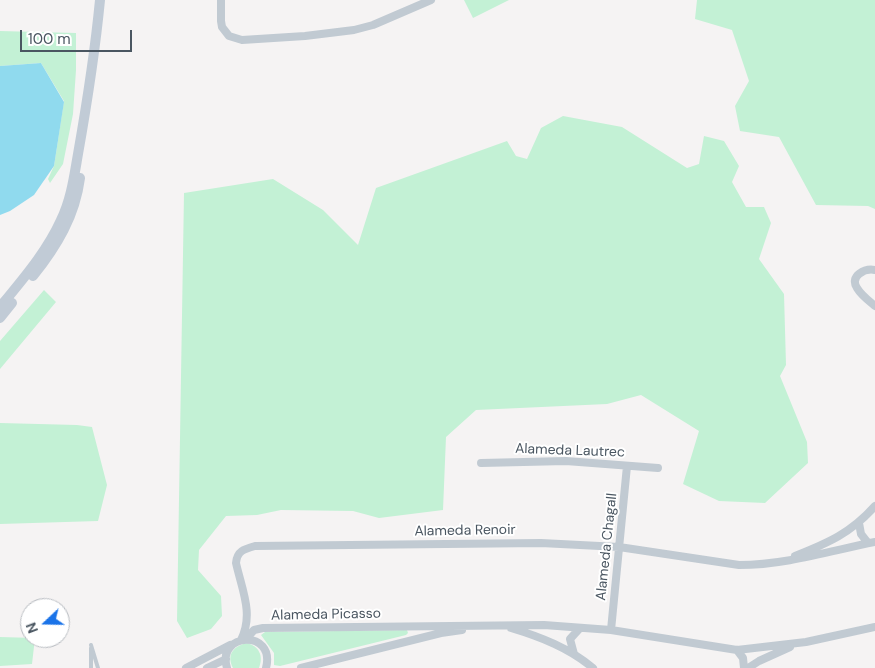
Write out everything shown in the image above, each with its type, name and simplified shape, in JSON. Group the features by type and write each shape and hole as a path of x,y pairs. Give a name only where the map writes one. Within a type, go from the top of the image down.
{"main road":[{"path":"0,318 54,250 69,222 78,195 100,0"},
{"path":"0,307 31,269 49,243 67,208 87,105"}],"street":[{"path":"221,0 222,27 230,36 242,40 305,36 354,30 373,25 431,0"},
{"path":"875,270 866,269 861,271 855,283 856,288 875,306"},
{"name":"Alameda Lautrec","path":"481,463 566,461 658,468"},
{"name":"Alameda Chagall","path":"611,630 627,466"},
{"path":"781,561 827,544 859,523 875,506"},
{"path":"859,523 861,534 872,542"},
{"name":"Alameda Renoir","path":"240,641 247,626 248,612 236,558 242,550 255,546 489,542 541,543 619,547 739,565 781,561"},
{"path":"781,561 824,554 872,542"},
{"name":"Alameda Picasso","path":"186,668 240,641 254,630 263,628 544,625 611,630 737,650 806,642 875,627"},
{"path":"410,626 414,634 411,640"},
{"name":"Alameda Picasso","path":"300,668 441,633 484,626"},
{"name":"Alameda Picasso","path":"504,626 537,636 574,654 593,668"},
{"path":"574,654 570,639 580,628"},
{"path":"227,668 226,659 230,647 240,641 254,640 264,648 267,661 266,668"},
{"name":"Alameda Picasso","path":"737,650 743,658 746,668 774,653 806,642"},
{"path":"208,668 226,659"}],"lane":[{"path":"91,668 91,645 98,668"}],"green space":[{"path":"464,0 509,0 473,18"},
{"path":"697,0 875,0 875,209 868,206 816,205 779,137 740,131 735,106 749,81 732,30 695,19"},
{"path":"0,31 76,33 73,114 63,164 50,183 48,179 54,166 64,101 41,63 0,66"},
{"path":"563,116 622,127 687,168 699,164 704,136 724,141 739,166 732,182 746,207 764,207 771,223 759,259 784,294 786,365 780,376 807,442 808,463 765,503 719,501 683,484 699,431 641,395 607,404 476,410 446,437 443,510 379,518 353,511 281,510 257,515 226,516 199,550 198,570 221,596 222,616 211,629 187,638 177,621 184,193 273,179 323,210 358,245 376,188 507,141 516,156 527,159 541,128"},
{"path":"44,290 56,302 0,369 0,341"},
{"path":"0,423 92,427 107,485 98,521 0,524"},
{"path":"407,630 408,633 406,635 280,666 274,665 274,653 261,635 265,632"},
{"path":"0,637 20,638 20,648 34,648 32,664 0,666"},
{"path":"247,643 255,646 261,656 259,668 233,668 230,659 232,651 238,646"}],"water":[{"path":"41,63 64,102 54,166 34,195 10,211 0,215 0,66"}]}
